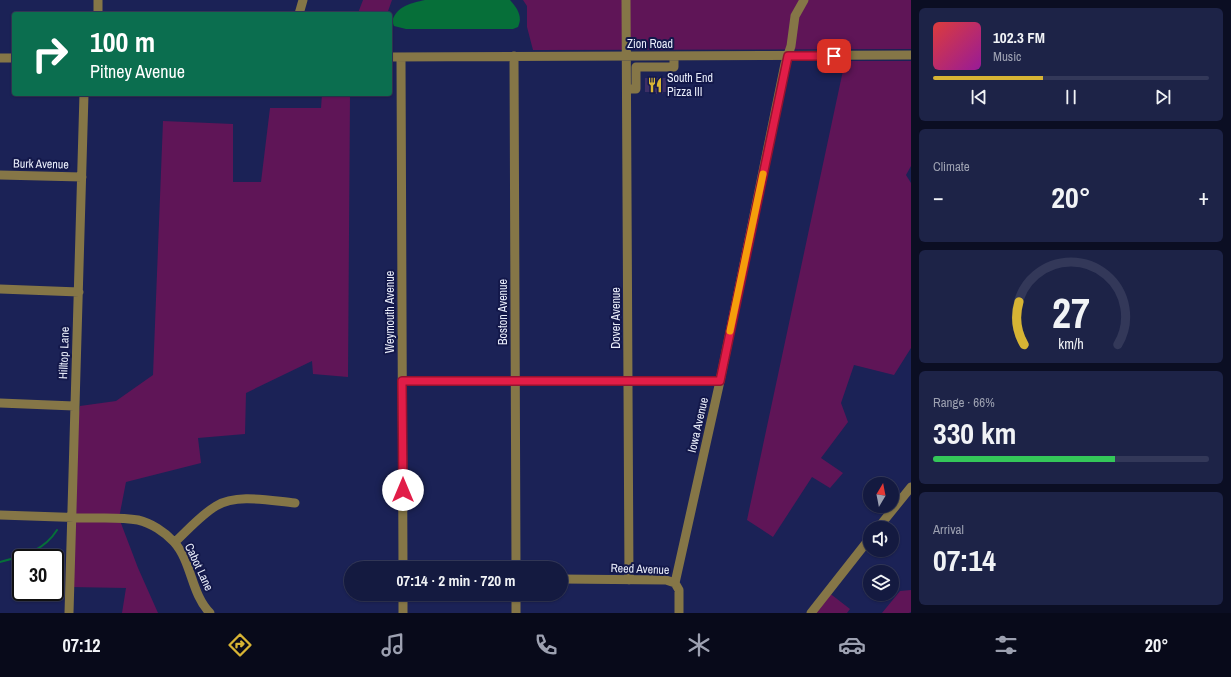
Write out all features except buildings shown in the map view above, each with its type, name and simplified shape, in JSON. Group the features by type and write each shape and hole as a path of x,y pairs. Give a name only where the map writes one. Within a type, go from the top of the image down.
{"street":[{"path":"98,0 98,12"},
{"path":"300,12 303,0"},
{"name":"Dover Avenue","path":"626,0 629,580"},
{"name":"Iowa Avenue","path":"684,541 720,381 791,46 795,16 804,0"},
{"name":"Zion Road","path":"392,57 911,55"},
{"name":"Boston Avenue","path":"514,56 516,561"},
{"path":"639,56 639,67"},
{"path":"627,89 636,89 636,67 674,67 674,56"},
{"name":"Weymouth Avenue","path":"401,57 403,561"},
{"path":"0,58 12,58"},
{"name":"Hilltop Lane","path":"69,613 84,96"},
{"name":"Burk Avenue","path":"0,175 82,177"},
{"path":"0,289 79,292"},
{"path":"402,381 720,381"},
{"path":"0,403 74,406"},
{"path":"884,521 911,486"},
{"path":"175,542 204,515 223,503 239,499 295,503"},
{"name":"Cabot Lane","path":"0,515 138,520 155,527 175,542 185,558 200,598 210,613"},
{"name":"Reed Avenue","path":"568,579 666,580 675,583 684,541"},
{"path":"811,613 863,547"},
{"path":"675,583 678,590 678,613"},
{"path":"403,601 403,613"},
{"path":"516,601 516,613"}],"shaded area":[{"path":"363,0 392,0 388,12 358,12"},
{"path":"425,0 510,0 515,6 520,19 518,27 513,29 406,29 394,26 392,21 397,12 405,6"},
{"path":"523,0 911,0 911,49 533,50 527,27 527,6"},
{"path":"845,61 911,61 911,166 906,175 911,183 911,348 894,375 854,365 841,403 848,422 821,458 843,473 830,488 812,477 773,537 747,520"},
{"path":"322,96 350,96 348,377 313,374 312,361 246,393 245,434 198,438 201,463 126,482 119,518 138,568 158,613 122,613 126,588 70,587 74,446 80,406 116,401 153,375 163,121 233,124 233,182 261,182 270,108 321,108"},
{"path":"911,590 911,612 882,613 892,601 899,601 900,591"},
{"path":"828,592 850,609 847,613 812,613"}],"waterway":[{"path":"0,562 32,552 46,543 57,530"}],"slow traffic":[{"path":"730,331 763,174"}],"place":[{"name":"South End Pizza III","path":"655,85"}],"route":[{"path":"403,490 402,381 720,381 785,64 788,56 834,56"}]}
